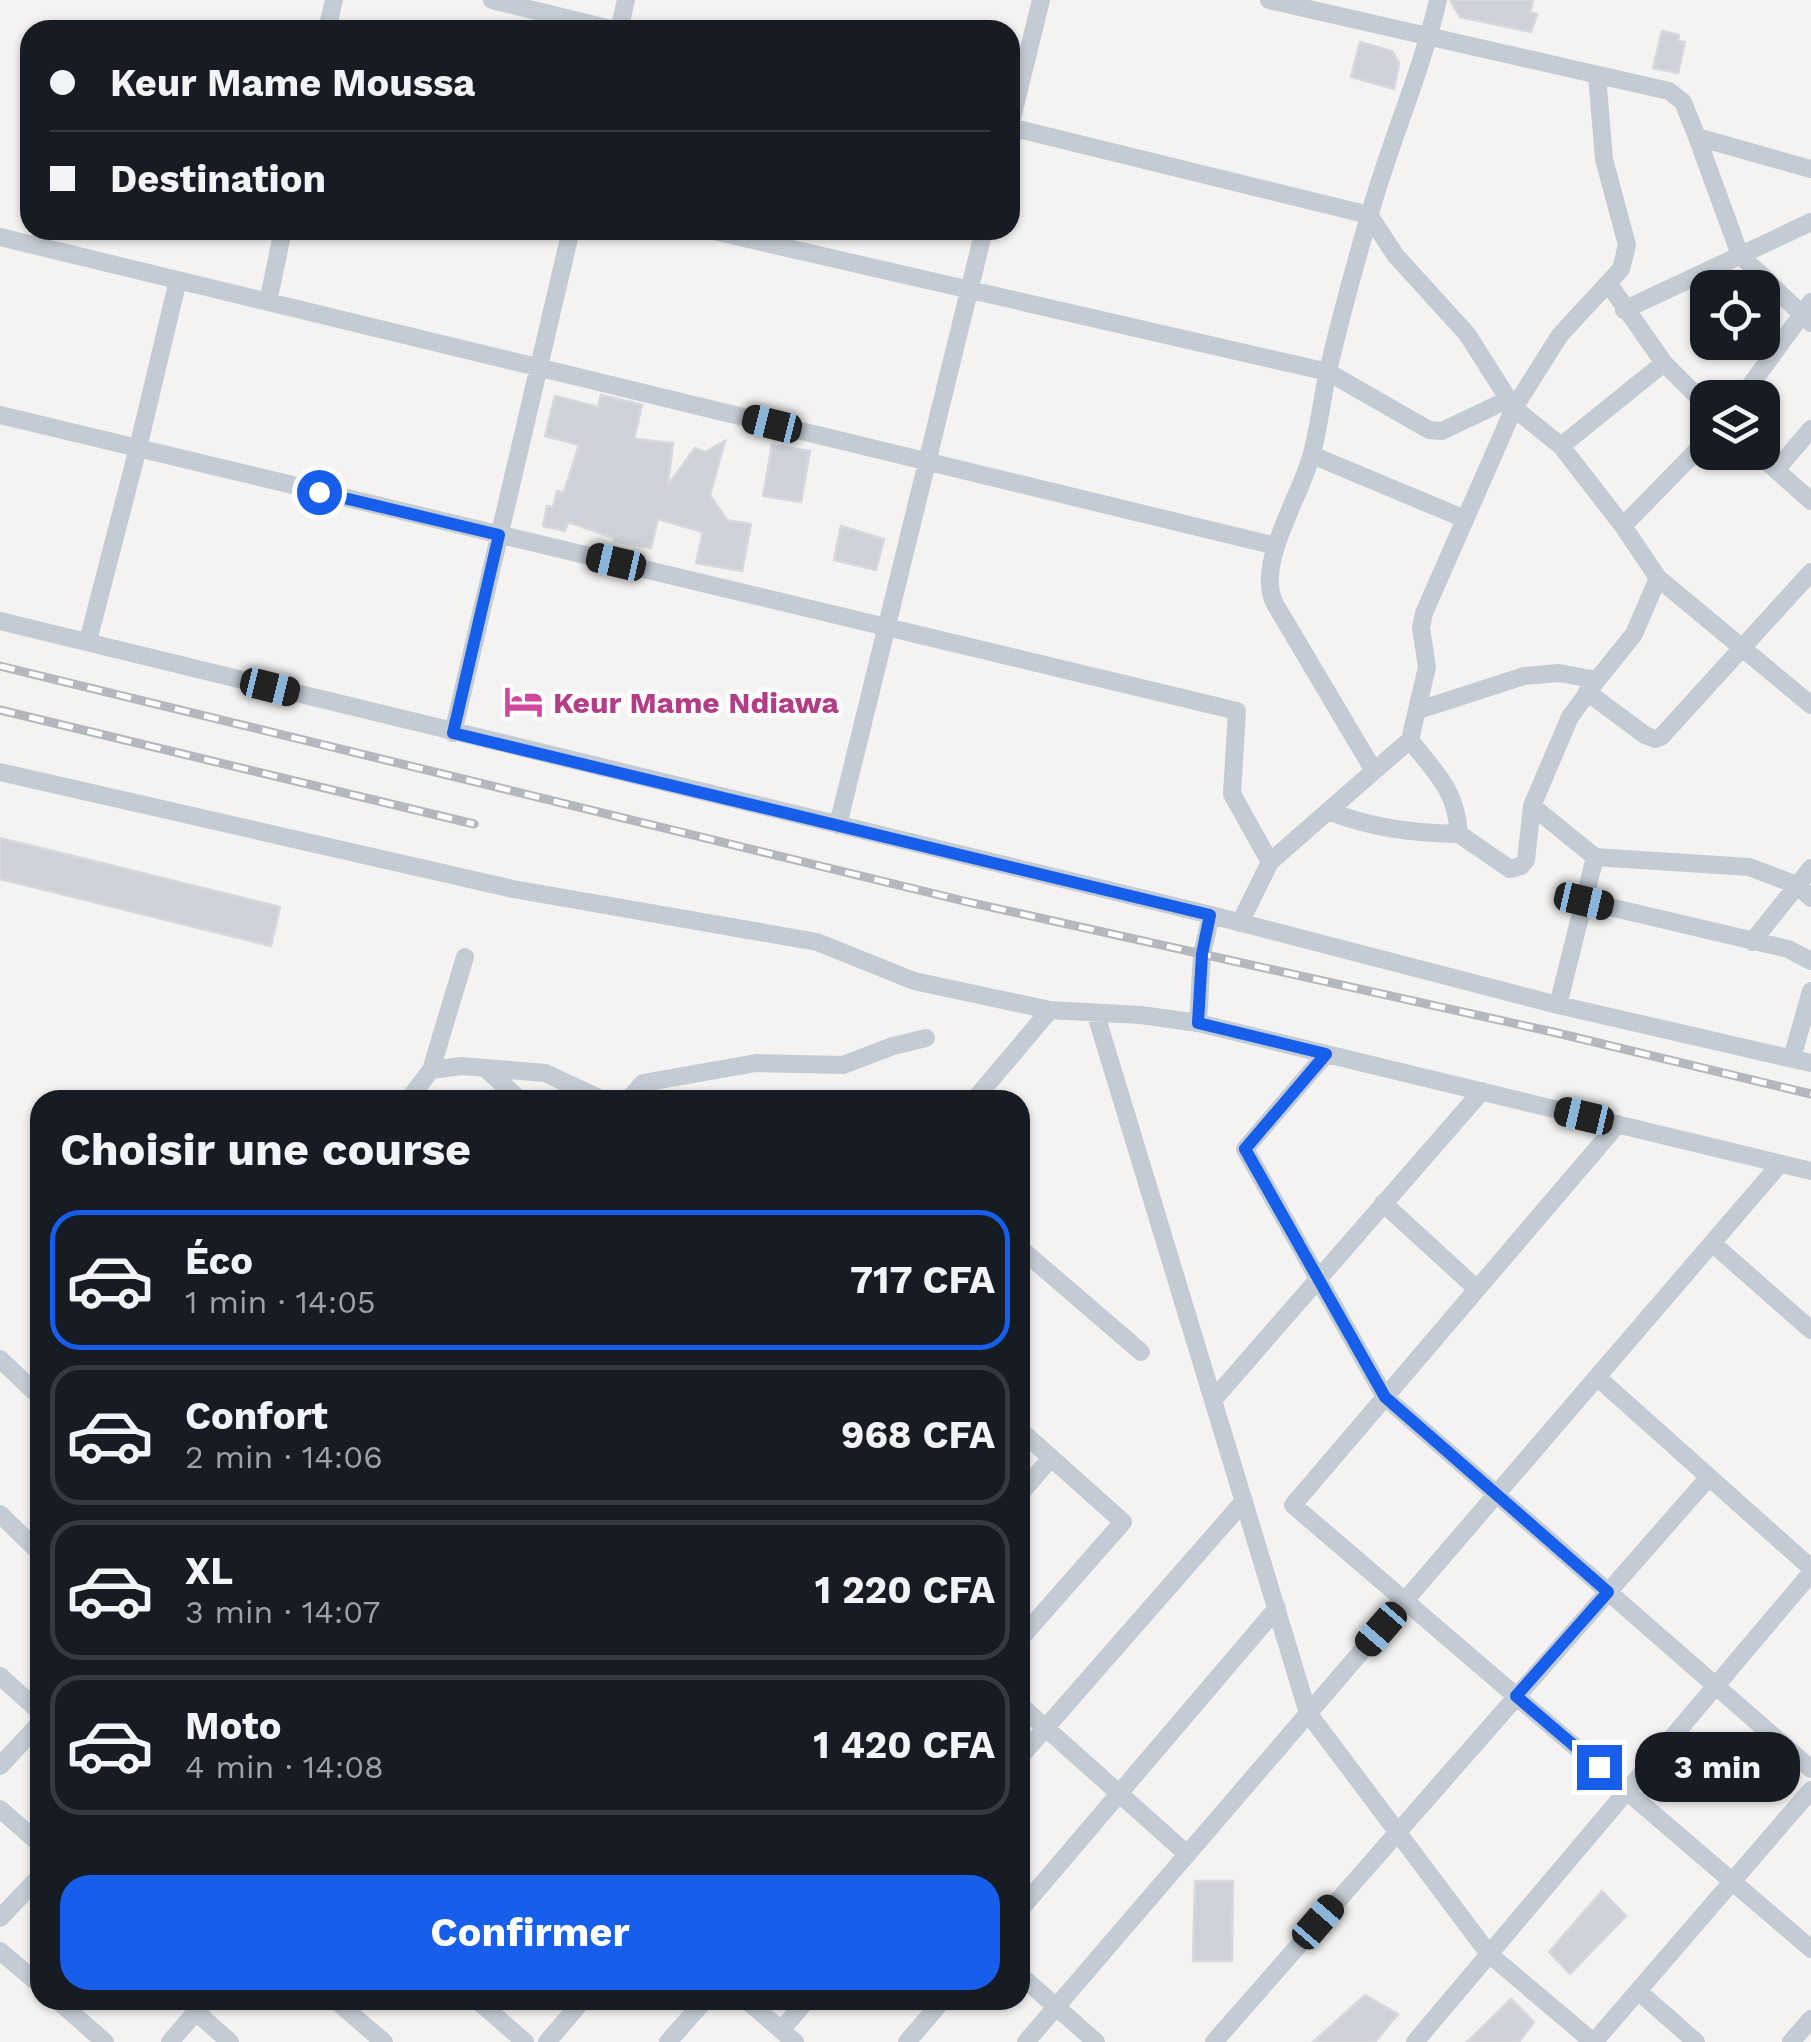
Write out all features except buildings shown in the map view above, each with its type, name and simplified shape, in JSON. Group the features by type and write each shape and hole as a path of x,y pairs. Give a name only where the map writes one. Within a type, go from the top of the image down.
{"street":[{"path":"492,0 575,20"},
{"path":"1020,85 1041,0"},
{"path":"1270,0 1668,91 1683,102 1740,255 1807,313 1755,380"},
{"path":"1374,771 1268,592 1268,580 1276,546 1312,455 1328,372 1369,215 1430,36 1438,0"},
{"path":"1240,923 1270,862 1410,740 1427,667 1421,628 1424,613 1512,404 1560,335 1620,268 1628,245 1604,159 1598,76"},
{"path":"1020,128 1369,215 1396,256 1467,334 1512,404 1561,446 1658,578 1811,705"},
{"path":"1697,137 1811,169"},
{"path":"1624,310 1811,222"},
{"path":"0,237 1276,546"},
{"path":"268,302 281,240"},
{"path":"453,733 569,240"},
{"path":"752,240 1328,372 1428,430 1442,431 1512,404"},
{"path":"838,825 982,240"},
{"path":"88,641 178,280"},
{"path":"1608,283 1664,363 1690,389"},
{"path":"1561,446 1664,363"},
{"path":"0,415 1238,711 1232,794 1270,862"},
{"path":"1780,465 1811,429"},
{"path":"1312,455 1465,519"},
{"path":"1622,526 1690,457"},
{"path":"1776,470 1811,502"},
{"path":"1419,710 1524,676 1559,674 1592,686 1645,734 1662,738 1811,572"},
{"path":"1328,810 1362,824 1394,830 1458,834 1510,869 1521,866 1526,860 1532,806 1570,717 1634,634 1658,578"},
{"path":"0,621 1210,915 1558,1005 1811,1063"},
{"path":"1410,740 1452,797 1457,807 1458,834"},
{"path":"0,772 530,892 817,942 914,981 1050,1010 1198,1023 1811,1171"},
{"path":"1532,806 1596,857 1748,866 1797,884 1811,898"},
{"path":"1558,1005 1596,857"},
{"path":"1752,942 1811,868"},
{"path":"1584,901 1788,950 1811,961"},
{"path":"1198,1023 1202,954 1210,915"},
{"path":"415,1090 430,1070 465,957"},
{"path":"1792,1058 1811,991"},
{"path":"982,1090 1050,1010"},
{"path":"1096,1015 1308,1713 1489,1954 1594,2042 1811,1790"},
{"path":"638,1090 644,1084 756,1063 843,1066 926,1038"},
{"path":"1326,1054 1245,1149 1385,1397 1811,1769"},
{"path":"430,1070 462,1066 545,1074 581,1090"},
{"path":"485,1068 509,1090"},
{"path":"644,1084 651,1090"},
{"path":"1213,1400 1482,1091"},
{"path":"1618,1124 1292,1505 1811,1949"},
{"path":"1026,2042 1780,1164"},
{"path":"1383,1203 1477,1289"},
{"path":"1712,1243 1810,1328"},
{"path":"1030,1257 1141,1352"},
{"path":"0,1360 30,1388"},
{"path":"1414,2042 1811,1570 1597,1376"},
{"path":"1030,1439 1122,1522 1030,1628"},
{"path":"1030,1482 1051,1458"},
{"path":"1214,2042 1709,1476"},
{"path":"1030,1746 1244,1500"},
{"path":"0,1514 30,1543"},
{"path":"1030,1898 1276,1608"},
{"path":"0,1676 30,1703"},
{"path":"1030,1714 1187,1854"},
{"path":"0,1766 30,1734"},
{"path":"0,1809 30,1835"},
{"path":"0,1918 30,1886"},
{"path":"0,1951 30,1977"},
{"path":"1030,1984 1096,2042"},
{"path":"1638,1991 1696,2042"},
{"path":"68,2010 105,2042"},
{"path":"170,2042 198,2010"},
{"path":"204,2010 230,2042"},
{"path":"347,2010 384,2042"},
{"path":"487,2010 520,2040"},
{"path":"547,2042 574,2010"},
{"path":"668,2042 695,2010"},
{"path":"758,2010 788,2036 802,2010"},
{"path":"907,2042 934,2010"},
{"path":"1791,2042 1811,2019"}],"railway":[{"path":"0,666 968,902 1553,1032 1811,1094"},
{"path":"0,710 474,824"}],"place":[{"name":"Keur Mame Ndiawa","path":"523,702"}],"route":[{"path":"319,492 499,535 453,733 1210,915 1202,954 1198,1023 1326,1054 1245,1149 1385,1397 1608,1592 1516,1696 1599,1767"}]}
